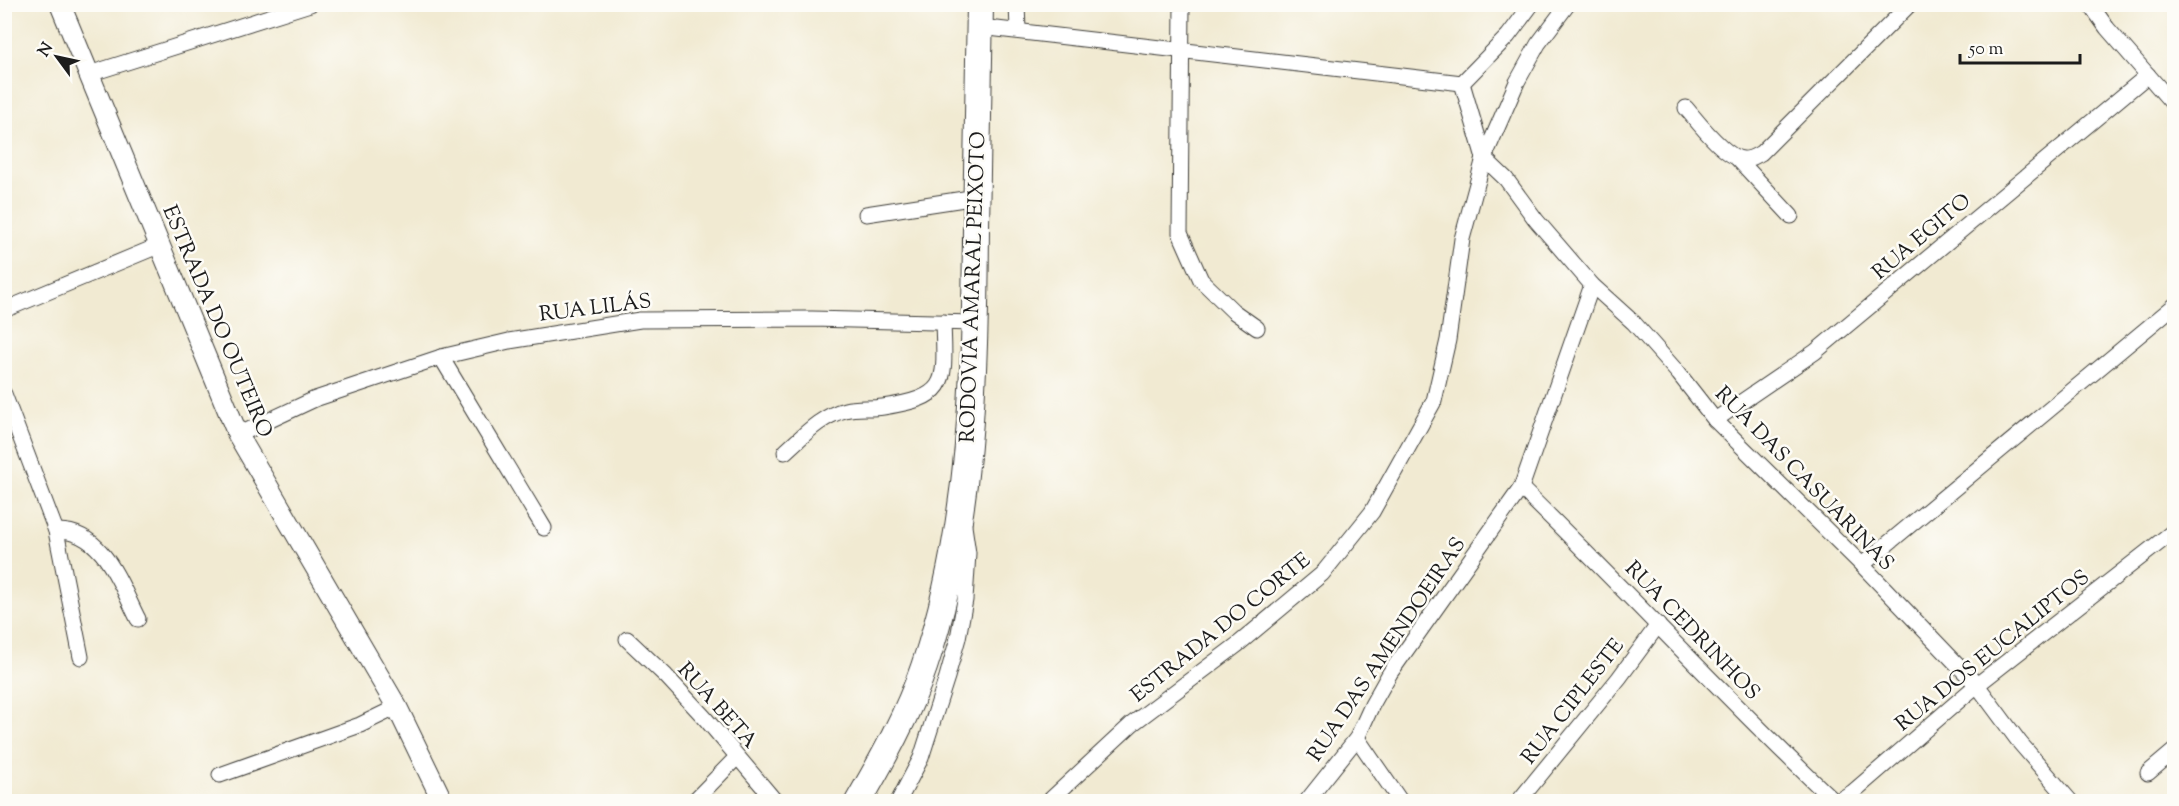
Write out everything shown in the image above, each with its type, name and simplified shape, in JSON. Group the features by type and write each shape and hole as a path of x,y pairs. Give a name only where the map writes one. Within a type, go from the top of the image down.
{"highway":[{"name":"RODOVIA AMARAL PEIXOTO","path":"858,801 877,770 911,699 923,668 950,573 962,508 971,421 975,323 980,16"}],"street":[{"name":"ESTRADA DO OUTEIRO","path":"60,4 238,435 397,707 443,801"},
{"path":"89,74 310,4"},
{"path":"1017,4 1018,30"},
{"path":"1182,4 1180,232 1201,280 1233,311 1257,328"},
{"path":"1462,83 1508,36 1532,4"},
{"name":"ESTRADA DO CORTE","path":"1048,801 1132,724 1237,645 1322,574 1372,513 1434,401 1448,340 1462,239 1484,158 1517,82 1538,44 1568,4"},
{"path":"1737,158 1750,159 1761,153 1910,4"},
{"path":"2090,4 2107,28 2175,105"},
{"path":"980,16 1018,30 1462,83"},
{"name":"RUA EGITO","path":"1715,420 1815,352 2148,75"},
{"path":"1462,83 1484,158"},
{"path":"1686,108 1727,153 1737,158 1791,216"},
{"name":"RUA DAS CASUARINAS","path":"1484,158 1506,179 1536,220 1592,285 1634,323 1679,374 1715,420 1862,565 1977,685 2020,744 2071,801"},
{"path":"866,214 977,197"},
{"path":"4,310 158,246"},
{"name":"RUA DAS AMENDOEIRAS","path":"1306,801 1357,738 1390,673 1521,488 1592,285"},
{"path":"1862,565 2175,306"},
{"name":"RUA LILÁS","path":"238,435 315,399 441,357 508,340 640,320 813,319 975,323"},
{"path":"785,452 829,415 847,409 881,407 907,402 931,394 939,385 943,375 943,322"},
{"path":"441,357 544,528"},
{"path":"4,394 57,531 81,657"},
{"name":"RUA CEDRINHOS","path":"1521,488 1590,555 1777,747 1836,801"},
{"path":"898,801 921,758 958,638 965,600 968,553 962,508"},
{"path":"57,531 77,533 99,549 114,571 138,619"},
{"name":"RUA DOS EUCALIPTOS","path":"1836,801 1855,797 1977,685 2175,531"},
{"name":"RUA CIPLESTE","path":"1518,801 1619,678 1658,626"},
{"name":"RUA BETA","path":"627,639 697,709 776,801"},
{"path":"220,775 360,725 397,707"},
{"path":"1357,738 1401,801"},
{"path":"2148,773 2175,751"},
{"path":"693,801 737,757"}]}
